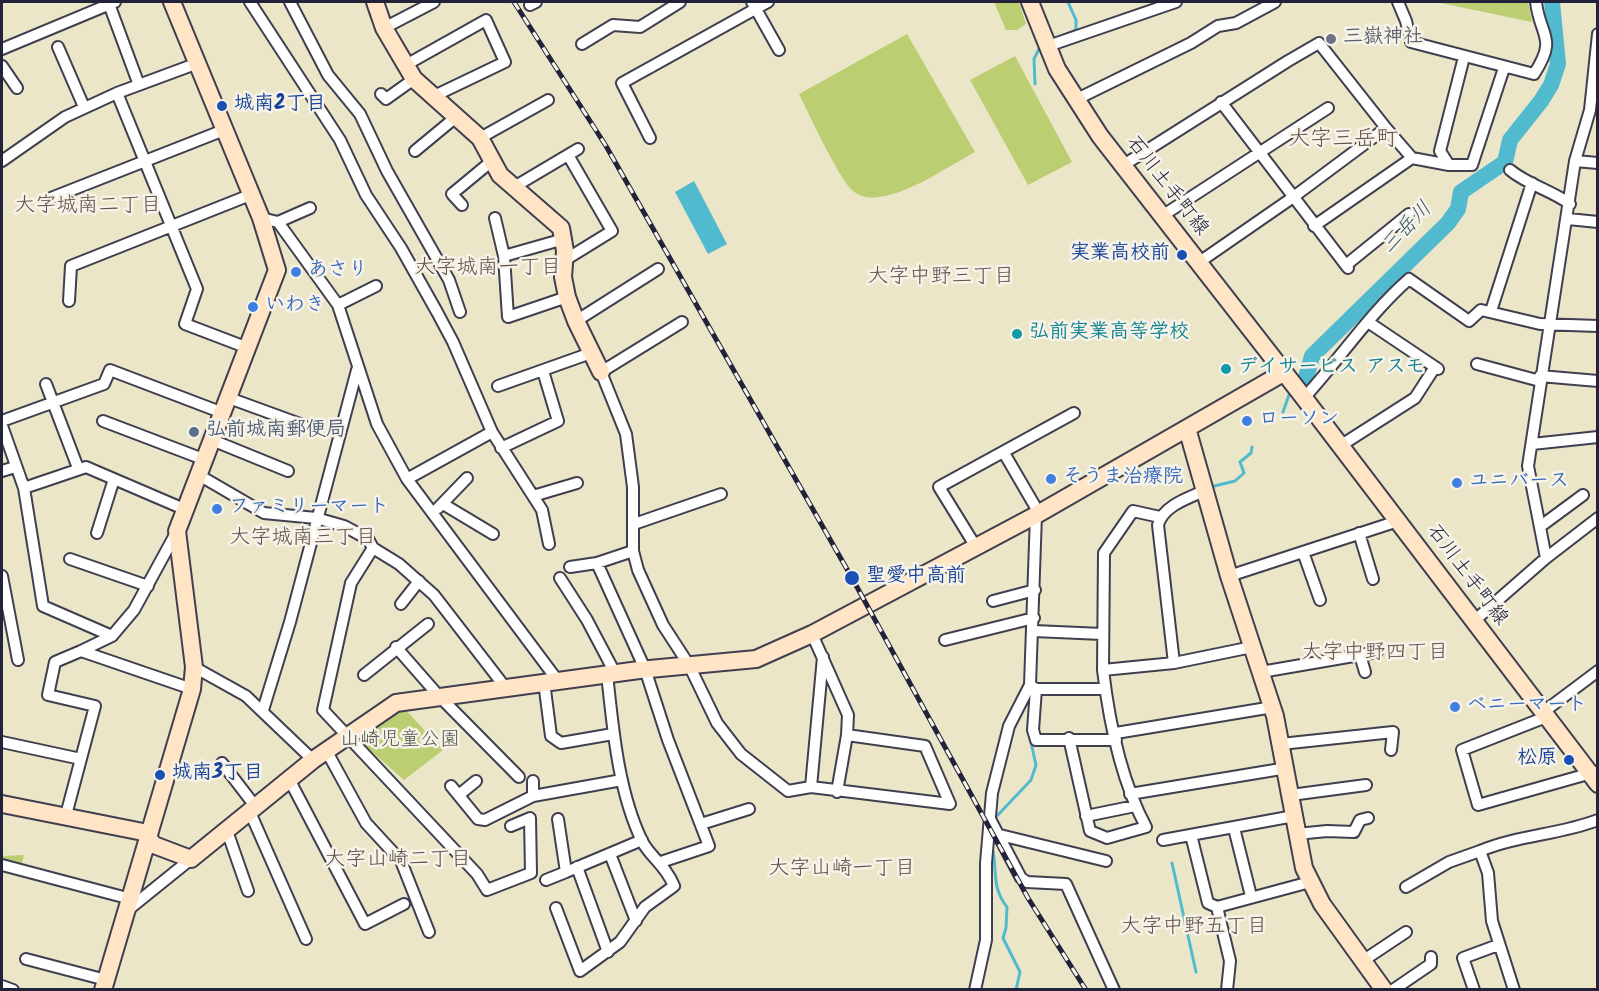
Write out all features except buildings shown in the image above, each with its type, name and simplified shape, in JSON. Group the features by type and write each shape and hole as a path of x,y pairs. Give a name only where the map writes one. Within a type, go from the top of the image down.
{"street":[{"path":"66,815 95,706 48,695 55,662 112,636 125,623 148,586 177,531 277,270 261,218 172,2"},
{"path":"250,2 340,140 366,195 401,248 453,342 492,432 542,510 549,544"},
{"path":"290,2 328,75 360,114 387,171 449,280 460,312"},
{"path":"375,2 384,28 409,72 432,97 480,138 500,175 561,228 565,260 563,277 567,297 576,321 602,372 626,434 631,470 633,551 638,570 663,625 689,665 717,723 741,754 788,791 811,787 837,792 950,804 925,746 848,735"},
{"path":"384,28 434,2"},
{"path":"582,44 613,25 640,27 680,2"},
{"path":"650,138 622,83 754,5 768,2"},
{"name":"石川土手町線","path":"1030,2 1048,46 1075,99 1122,166 1295,387 1544,715 1595,777"},
{"path":"1048,46 1176,2"},
{"path":"1075,99 1191,43 1218,26 1236,23 1275,2"},
{"path":"1398,2 1411,42 1534,74 1545,58 1546,32 1537,11 1536,2"},
{"path":"2,49 112,3 139,85"},
{"path":"754,5 779,50"},
{"path":"381,94 386,99 409,72 486,20 505,62 432,97"},
{"path":"1546,558 1529,477 1532,444 1540,379 1568,219 1575,161 1590,110 1595,83 1598,34"},
{"path":"1122,166 1221,102 1319,44 1412,158 1449,165 1472,165 1504,68"},
{"path":"58,47 84,107"},
{"path":"1449,165 1440,151 1464,57"},
{"path":"2,161 84,107 198,63"},
{"path":"2,66 17,88"},
{"path":"117,93 197,289 185,324 248,348"},
{"path":"480,138 548,100"},
{"path":"1221,102 1292,198 1347,267 1409,214"},
{"path":"1162,216 1328,108"},
{"path":"415,151 456,117"},
{"path":"1198,263 1292,198 1386,128"},
{"path":"51,198 224,130"},
{"path":"514,187 578,149"},
{"path":"565,260 612,231 568,155"},
{"path":"1314,226 1412,158"},
{"path":"462,206 452,194 493,160"},
{"path":"1575,161 1598,163"},
{"path":"1510,170 1552,191 1570,204"},
{"path":"1491,311 1532,183"},
{"path":"69,301 71,266 250,195"},
{"path":"261,218 278,222 310,208"},
{"path":"495,218 504,256 508,317 567,297"},
{"path":"1568,219 1598,222"},
{"path":"278,222 338,305 357,370 377,424 407,479 430,514 540,654 551,682 551,736 561,743 613,734"},
{"path":"504,256 564,238"},
{"path":"576,321 658,269"},
{"path":"128,905 191,859 226,828 319,755 396,703 438,695 645,669 756,659 812,634 1038,514 1187,428 1295,387 1368,322 1383,302 1409,279 1469,321 1481,310 1540,324 1598,326"},
{"path":"338,305 376,286"},
{"path":"602,372 682,322"},
{"path":"1340,446 1415,398 1437,368 1368,322"},
{"path":"498,386 591,353"},
{"path":"1477,364 1540,379 1598,381"},
{"path":"112,636 42,606 24,488 2,423 104,384 110,370 226,405 303,424"},
{"path":"263,710 290,622 357,370"},
{"path":"501,448 558,421 543,371"},
{"path":"46,384 78,468"},
{"path":"976,547 939,488 1074,413"},
{"path":"103,421 200,466 264,513 316,518 344,526 368,539 373,548 419,580 434,595 505,687"},
{"path":"1187,428 1229,576 1273,707 1287,768 1297,834 1310,882 1346,939 1364,960 1384,990"},
{"path":"407,479 492,432"},
{"path":"1532,444 1598,437"},
{"path":"212,440 288,471"},
{"path":"1004,453 1038,514 1033,687 1036,740 1116,736 1273,707"},
{"path":"2,471 15,466"},
{"path":"24,488 86,467 184,509"},
{"path":"430,514 443,504 467,478"},
{"path":"97,533 114,479"},
{"path":"533,496 577,483"},
{"path":"1174,663 1158,525 1160,517 1180,501 1204,491"},
{"path":"634,524 721,494"},
{"path":"1541,526 1583,495"},
{"path":"443,504 493,534"},
{"path":"1069,738 1090,831 1107,838 1146,827 1130,794 1105,688 1102,634 1104,553 1133,511 1160,517"},
{"path":"1474,621 1546,558 1598,518"},
{"path":"1229,576 1398,521"},
{"path":"26,959 105,985 192,689 194,667 177,531"},
{"path":"1359,533 1373,579"},
{"path":"373,548 351,583 323,710 477,874 486,890 531,873 531,818 511,826"},
{"path":"570,567 597,563 633,551"},
{"path":"1304,552 1320,600"},
{"path":"70,559 148,586"},
{"path":"597,563 645,669 668,740 709,846 661,862"},
{"path":"2,576 18,660"},
{"path":"556,908 580,971 620,942 645,907 674,886 661,862 642,840 622,780 613,734 611,674 587,620 560,578"},
{"path":"401,604 419,580"},
{"path":"993,601 1035,590"},
{"path":"945,640 1034,618"},
{"path":"364,675 396,647 428,624"},
{"path":"1034,631 1102,634"},
{"path":"812,634 848,715 848,735 837,792"},
{"path":"396,647 438,695 519,777"},
{"path":"1103,670 1174,663 1252,647"},
{"path":"81,651 192,689"},
{"path":"1260,672 1377,652"},
{"path":"1360,655 1365,672"},
{"path":"811,787 823,657"},
{"path":"194,667 246,696 319,755 366,823 400,861 429,932"},
{"path":"1595,777 1478,805 1462,750 1544,715 1598,671"},
{"path":"1033,687 1105,688"},
{"path":"975,990 986,940 986,863 990,819 1002,750 1009,726 1033,687"},
{"path":"1281,744 1393,732 1390,750"},
{"path":"2,742 81,759"},
{"path":"222,763 252,808 306,939"},
{"path":"1130,794 1287,768"},
{"path":"289,779 365,924 404,904"},
{"path":"451,786 460,794 478,819 485,820 533,796 622,780"},
{"path":"460,794 476,781"},
{"path":"533,781 533,796"},
{"path":"1291,795 1366,785"},
{"path":"2,804 143,832 154,845 191,859"},
{"path":"1086,816 1135,806"},
{"path":"701,824 749,809"},
{"path":"1163,840 1294,816"},
{"path":"1297,834 1327,831 1354,832 1360,820 1368,818"},
{"path":"558,819 566,872"},
{"path":"990,819 1021,878 1027,882 1066,884 1114,990"},
{"path":"1406,887 1449,862 1512,839 1564,830 1598,820"},
{"path":"226,828 248,891"},
{"path":"1234,828 1251,896"},
{"path":"1000,835 1106,861"},
{"path":"1191,835 1208,903 1217,907 1310,882"},
{"path":"546,880 642,840"},
{"path":"1480,851 1488,873 1492,921 1514,990"},
{"path":"610,854 636,921"},
{"path":"2,865 128,905"},
{"path":"578,867 608,952"},
{"path":"1217,907 1230,961 1227,990"},
{"path":"1364,960 1406,932"},
{"path":"1474,990 1463,958 1498,945"},
{"path":"1393,990 1426,970 1431,964 1431,957"},
{"path":"2,986 13,990"}],"green space":[{"path":"994,2 1019,2 1026,24 1017,30 1006,30"},
{"path":"1436,2 1528,2 1532,22"},
{"path":"907,34 975,152 932,177 897,193 880,197 865,197 853,191 840,174 799,94"},
{"path":"1015,56 1072,162 1028,185 970,80"},
{"name":"山崎児童公園","path":"403,707 443,750 404,780 355,737"},
{"path":"24,855 21,866 2,860 2,856"}],"water":[{"path":"694,181 727,244 708,254 675,192"}],"waterway":[{"path":"1062,36 1076,30 1076,20 1068,2"},
{"name":"三岳川","path":"1304,385 1312,356 1448,223 1458,209 1461,192 1505,162 1510,140 1541,101 1551,85 1558,64 1552,2"},
{"path":"1035,84 1034,59 1039,49"},
{"path":"1283,412 1289,395 1293,393"},
{"path":"1210,487 1235,481 1244,473 1240,462 1251,453 1252,447"},
{"path":"996,817 1031,780 1036,765 1030,738"},
{"path":"993,851 997,887 1007,907 1003,938 1020,972 1016,990"},
{"path":"1172,863 1196,972"}],"railway":[{"path":"514,2 606,146 852,578 1028,898 1086,990"}],"place":[{"name":"三嶽神社","path":"1331,39"},
{"name":"城南2丁目","path":"222,106"},
{"name":"実業高校前","path":"1182,255"},
{"name":"あさり","path":"296,272"},
{"name":"いわき","path":"253,307"},
{"name":"弘前実業高等学校","path":"1017,334"},
{"name":"デイサービス アスモ","path":"1226,369"},
{"name":"ローソン","path":"1247,421"},
{"name":"弘前城南郵便局","path":"194,432"},
{"name":"そうま治療院","path":"1051,479"},
{"name":"ユニバース","path":"1457,483"},
{"name":"ファミリーマート","path":"217,509"},
{"name":"聖愛中高前","path":"852,578"},
{"name":"ベニーマート","path":"1455,707"},
{"name":"松原","path":"1569,760"},
{"name":"城南3丁目","path":"160,775"}],"district":[{"name":"大字三岳町","path":"1343,141"},
{"name":"大字城南二丁目","path":"88,207"},
{"name":"大字城南一丁目","path":"488,269"},
{"name":"大字中野三丁目","path":"941,278"},
{"name":"大字城南三丁目","path":"303,539"},
{"name":"大字中野四丁目","path":"1375,654"},
{"name":"大字山崎二丁目","path":"398,861"},
{"name":"大字山崎一丁目","path":"842,870"},
{"name":"大字中野五丁目","path":"1194,928"}]}
